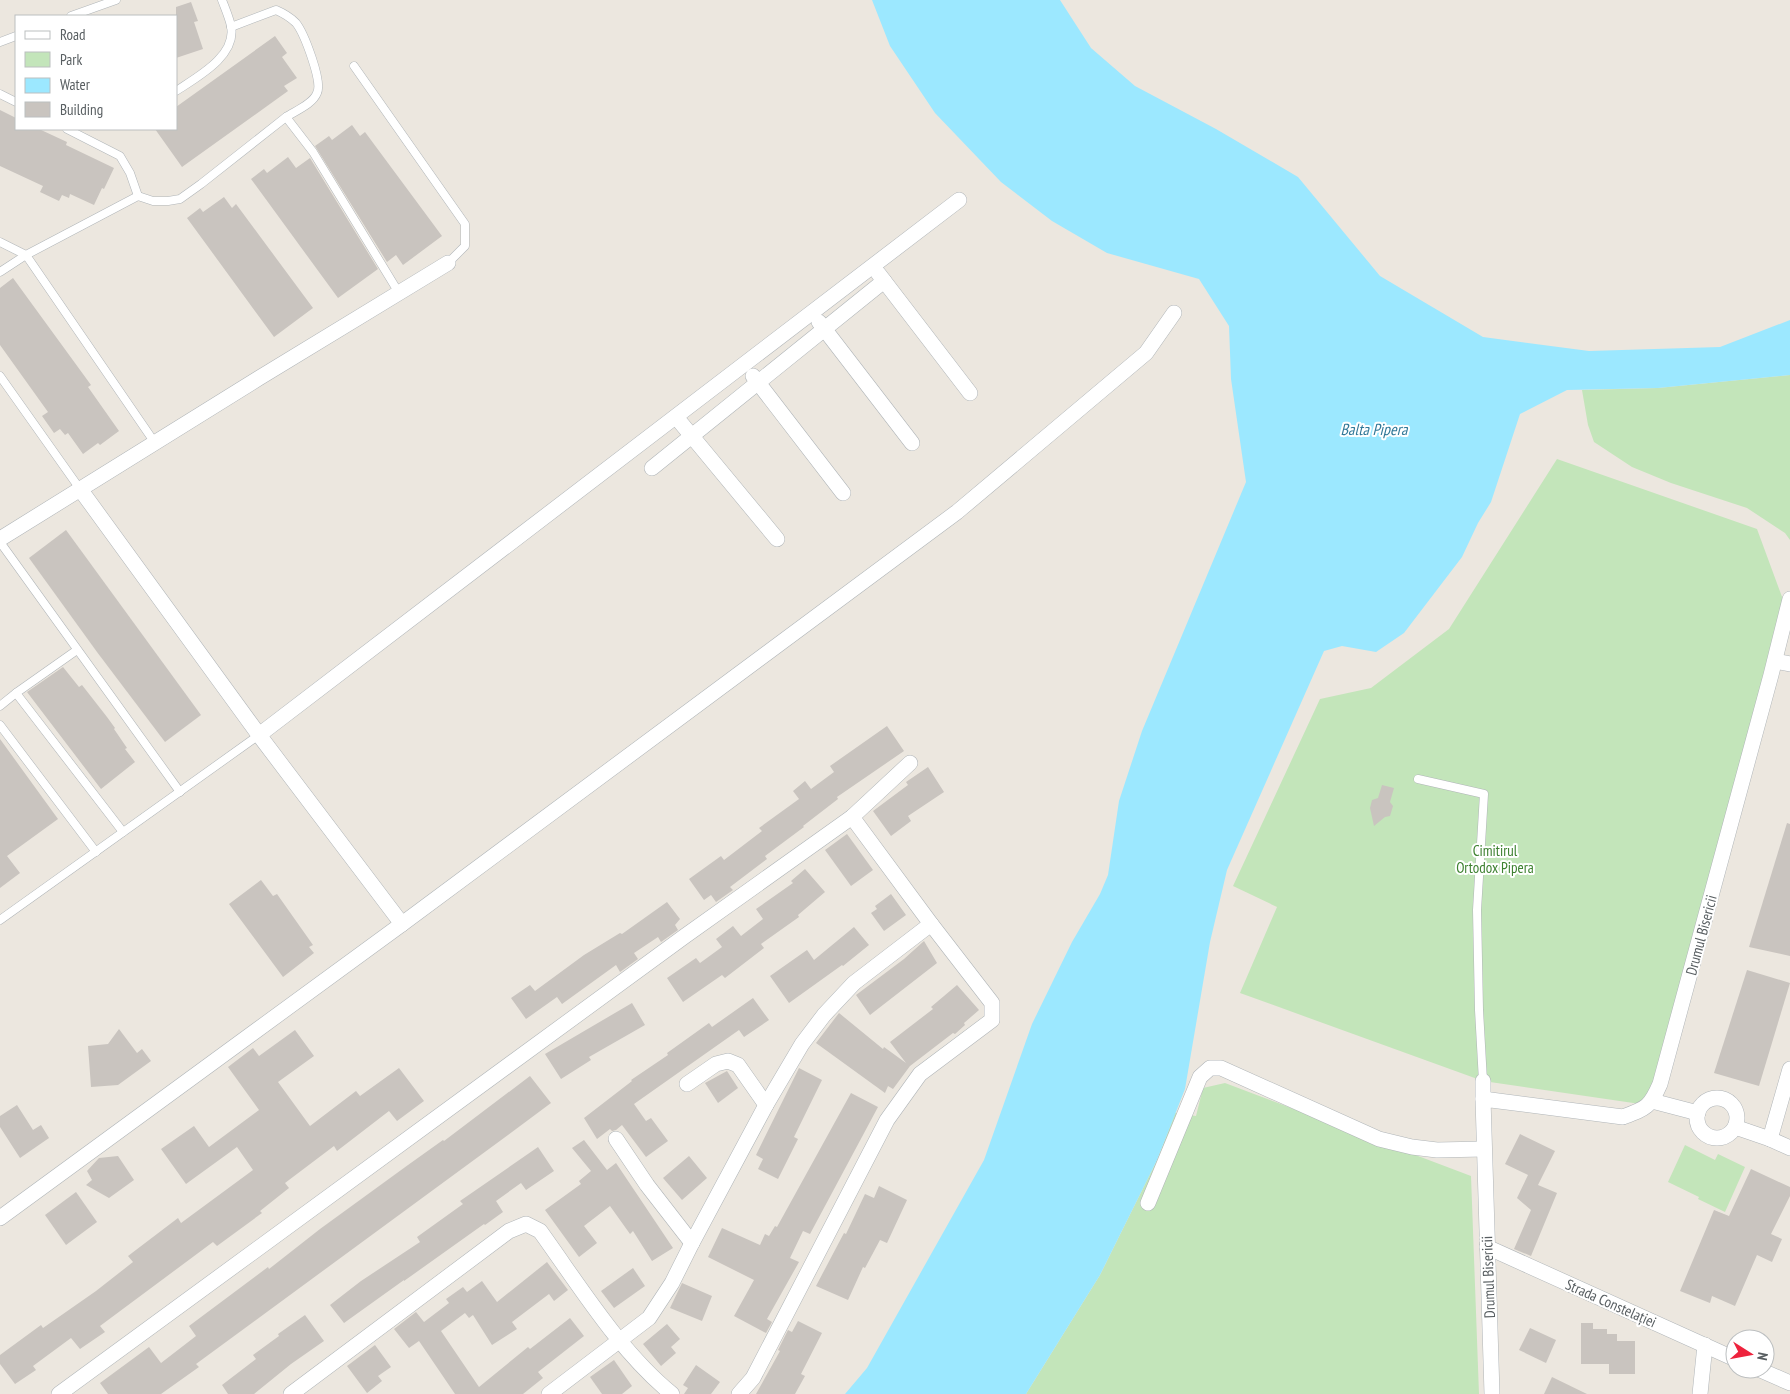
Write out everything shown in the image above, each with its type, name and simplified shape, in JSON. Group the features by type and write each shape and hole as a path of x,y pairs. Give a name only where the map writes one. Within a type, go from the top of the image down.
{"street":[{"path":"259,736 959,200"},
{"path":"0,541 80,489 448,263"},
{"path":"873,266 970,393"},
{"path":"652,468 884,281"},
{"path":"812,313 912,442"},
{"path":"0,1218 402,924 957,512 1146,353 1174,313"},
{"path":"744,365 843,493"},
{"path":"676,417 776,539"},
{"path":"80,489 259,736 402,924"},
{"name":"Drumul Bisericii","path":"1652,1101 1660,1084 1775,661 1790,599"},
{"path":"1775,661 1790,664"},
{"path":"59,1394 684,936 852,817 910,763"},
{"path":"738,1394 753,1378 886,1120 920,1074 992,1020 992,1003 852,817"},
{"path":"549,1394 649,1318 672,1284 692,1242 802,1044 824,1015 854,983 931,924"},
{"path":"686,1084 716,1064 728,1061 738,1065 766,1106"},
{"path":"1148,1203 1200,1077 1210,1068 1221,1068 1379,1139 1412,1147 1437,1150 1484,1149"},
{"path":"1770,1139 1790,1069"},
{"name":"Drumul Bisericii","path":"1483,1081 1487,1247 1495,1393"},
{"path":"1483,1099 1623,1117 1639,1111 1652,1101 1698,1113"},
{"path":"1710,1099 1722,1099 1731,1104 1737,1117 1734,1127 1727,1135 1717,1138 1705,1134 1698,1126 1698,1113 1700,1107 1710,1099"},
{"path":"1734,1127 1790,1148"},
{"path":"616,1139 648,1185 692,1242"},
{"path":"291,1394 509,1231 526,1224 540,1231 620,1341 672,1394"},
{"name":"Strada Constelației","path":"1487,1247 1725,1354"},
{"path":"1700,1394 1705,1345"},
{"path":"1775,1377 1790,1384"}],"lane":[{"path":"74,15 116,0"},
{"path":"178,90 212,66 228,48 231,27 222,0"},
{"path":"0,272 26,255 138,196 153,201 180,199 286,117 309,102 318,93 318,80 303,34 296,23 286,14 276,10 231,27"},
{"path":"0,42 15,36"},
{"path":"354,66 465,224 465,246 448,263"},
{"path":"0,94 15,102"},
{"path":"286,117 313,152 399,293"},
{"path":"70,130 120,156 130,173 138,196"},
{"path":"0,242 26,255 155,443"},
{"path":"0,376 80,489"},
{"path":"0,541 180,792"},
{"path":"0,706 77,650"},
{"path":"16,693 123,832"},
{"path":"0,725 96,852"},
{"path":"0,920 259,736"},
{"path":"1418,779 1484,794 1477,910 1479,1010 1483,1081"}],"green space":[{"path":"1790,375 1790,540 1785,533 1747,508 1671,483 1632,467 1594,442 1588,425 1582,390 1658,388"},
{"name":"Cimitirul Ortodox Pipera","path":"1557,459 1757,529 1785,605 1647,1105 1483,1081 1240,993 1277,907 1233,886 1320,699 1371,688 1449,629"},
{"path":"1225,1083 1471,1176 1479,1394 1026,1394 1100,1275 1157,1160 1175,1113 1196,1116 1203,1088"},
{"path":"1685,1145 1715,1160 1718,1154 1745,1167 1725,1212 1668,1182"}],"water":[{"name":"Balta Pipera","path":"872,0 1060,0 1091,48 1135,86 1216,129 1298,177 1380,276 1483,337 1589,351 1720,347 1790,320 1790,375 1658,388 1567,390 1520,414 1491,502 1478,523 1462,557 1404,633 1376,652 1342,646 1324,651 1227,870 1210,942 1185,1089 1157,1160 1100,1275 1026,1394 845,1394 867,1368 984,1160 1032,1024 1072,942 1100,894 1108,875 1119,801 1142,731 1246,482 1231,379 1229,326 1199,279 1107,253 1052,221 1001,182 935,113 890,46"}],"building":[{"path":"191,2 198,21 194,22 203,49 178,57 178,15 176,15 176,7"},
{"path":"275,36 287,53 282,57 297,78 284,86 288,91 182,167 156,130 178,130 178,106"},
{"path":"0,110 15,118 15,130 41,130 67,142 66,145 114,168 94,205 70,194 69,198 62,195 59,201 40,192 43,186 0,166"},
{"path":"352,125 360,136 365,132 442,236 403,265 396,255 387,262 315,146 329,136 332,140"},
{"path":"288,157 296,168 310,158 378,269 338,298 251,179 264,169 267,173"},
{"path":"224,197 232,208 236,204 313,308 274,337 187,218 200,208 203,212"},
{"path":"13,278 91,385 88,387 119,431 100,445 98,443 83,454 68,433 65,435 60,429 54,433 42,416 48,412 0,345 0,288"},
{"path":"66,530 201,715 165,742 29,558"},
{"path":"63,667 79,687 82,685 107,717 127,748 125,749 135,762 101,789 27,692"},
{"path":"887,726 904,751 837,797 838,799 804,827 765,856 767,859 730,887 733,890 716,902 711,895 704,900 689,879 721,856 724,860 762,831 759,828 799,799 793,791 805,781 811,789 834,772 830,766"},
{"path":"0,739 58,819 7,856 20,873 0,888"},
{"path":"928,767 944,792 908,816 911,821 891,836 873,811 908,785 906,782"},
{"path":"1382,785 1394,788 1390,802 1393,806 1390,816 1385,817 1374,826 1370,808 1372,800 1378,798"},
{"path":"1787,823 1790,824 1790,956 1749,947"},
{"path":"847,834 873,870 851,886 825,850"},
{"path":"805,869 825,892 798,915 799,917 761,944 764,948 725,978 722,975 683,1002 667,978 696,958 700,963 722,947 716,939 733,926 741,936 763,919 756,909 793,883 791,881"},
{"path":"261,880 273,896 277,894 313,945 309,947 314,953 283,977 229,904"},
{"path":"891,894 906,915 884,931 871,913 877,909 875,906"},
{"path":"667,902 680,919 675,925 678,930 661,942 658,937 634,953 638,959 620,972 616,965 562,1004 557,997 526,1019 511,998 530,985 535,991 584,955 620,933 622,934"},
{"path":"854,927 869,945 843,966 789,1003 770,976 807,950 814,960"},
{"path":"924,941 937,963 870,1015 856,995 904,959"},
{"path":"1747,970 1790,983 1759,1086 1714,1073"},
{"path":"957,985 979,1010 955,1034 953,1033 910,1066 893,1089 888,1086 885,1093 816,1043 839,1013 883,1049 884,1047 906,1063 890,1042 933,1009 931,1007"},
{"path":"753,998 769,1020 744,1037 739,1030 634,1104 646,1121 651,1118 668,1141 646,1157 622,1125 616,1130 612,1131 610,1129 597,1139 584,1118 631,1080 668,1055 667,1053 709,1023 712,1027"},
{"path":"632,1003 645,1025 589,1057 591,1060 561,1079 545,1054"},
{"path":"119,1029 137,1053 142,1049 151,1061 118,1085 91,1087 88,1046 108,1044"},
{"path":"295,1030 314,1056 278,1082 310,1126 356,1091 360,1096 399,1068 424,1101 397,1121 389,1111 337,1151 334,1146 285,1183 289,1188 260,1211 262,1213 217,1246 213,1242 100,1326 105,1332 80,1349 71,1338 33,1366 36,1370 15,1384 0,1364 0,1355 41,1325 43,1328 96,1291 133,1262 128,1256 178,1218 181,1223 253,1170 237,1147 186,1184 161,1149 194,1126 209,1147 259,1110 228,1067 253,1048 259,1056"},
{"path":"799,1068 822,1080 794,1137 798,1139 778,1179 758,1169 763,1159 756,1155"},
{"path":"727,1071 738,1088 718,1103 705,1083"},
{"path":"530,1076 551,1103 196,1364 199,1367 161,1394 108,1394 100,1383 149,1347 161,1363 196,1336 189,1326 408,1165 444,1141"},
{"path":"851,1093 878,1107 810,1234 803,1231 790,1258 799,1262 767,1319 772,1322 766,1333 734,1316 754,1280 708,1257 722,1228 760,1245 765,1234 769,1236 775,1226 777,1227"},
{"path":"17,1105 33,1130 41,1125 49,1138 20,1158 0,1127 0,1116"},
{"path":"1520,1134 1555,1151 1538,1185 1557,1193 1531,1256 1514,1249 1531,1210 1517,1198 1528,1175 1505,1164"},
{"path":"584,1140 607,1170 616,1163 673,1248 652,1261 633,1231 630,1234 610,1206 584,1226 597,1243 579,1257 545,1210 581,1184 579,1181 591,1171 572,1148"},
{"path":"538,1147 554,1171 526,1190 521,1183 496,1201 503,1212 344,1323 330,1305 361,1281 420,1242 417,1237 463,1204 460,1201"},
{"path":"118,1156 134,1180 109,1198 86,1185 92,1180 87,1171 99,1158"},
{"path":"689,1156 707,1178 682,1200 663,1178"},
{"path":"1751,1169 1790,1187 1790,1196 1771,1234 1782,1239 1772,1262 1757,1255 1735,1306 1712,1296 1710,1303 1680,1291 1714,1210 1729,1216"},
{"path":"879,1186 907,1200 887,1243 880,1240 865,1268 863,1267 848,1300 816,1286 844,1233 846,1234 865,1194 874,1198"},
{"path":"76,1192 97,1222 66,1245 45,1215"},
{"path":"547,1262 568,1290 554,1301 549,1294 512,1322 517,1329 492,1345 473,1315 469,1318 465,1313 441,1331 479,1387 528,1347 530,1349 570,1318 584,1336 538,1372 543,1378 523,1394 455,1394 419,1341 409,1348 394,1329 416,1312 424,1322 449,1303 446,1299 463,1287 467,1292 482,1281 497,1302"},
{"path":"633,1268 645,1286 614,1308 601,1291"},
{"path":"682,1283 712,1296 702,1321 670,1308"},
{"path":"305,1315 324,1341 291,1364 254,1394 228,1394 222,1385 256,1359 253,1355"},
{"path":"798,1321 822,1333 801,1374 805,1376 795,1394 756,1394 780,1351 778,1350 788,1330 792,1332"},
{"path":"1581,1323 1593,1323 1593,1329 1607,1329 1607,1334 1617,1334 1617,1341 1635,1341 1635,1374 1609,1374 1609,1364 1581,1364"},
{"path":"667,1324 680,1339 671,1347 676,1353 661,1366 643,1344"},
{"path":"1530,1328 1556,1340 1546,1363 1519,1350"},
{"path":"375,1345 391,1367 378,1376 382,1381 367,1393 347,1366"},
{"path":"614,1360 632,1386 622,1394 602,1394 590,1377"},
{"path":"696,1365 720,1382 711,1394 684,1394 688,1388 683,1385"},
{"path":"1552,1377 1587,1394 1544,1394"}]}
